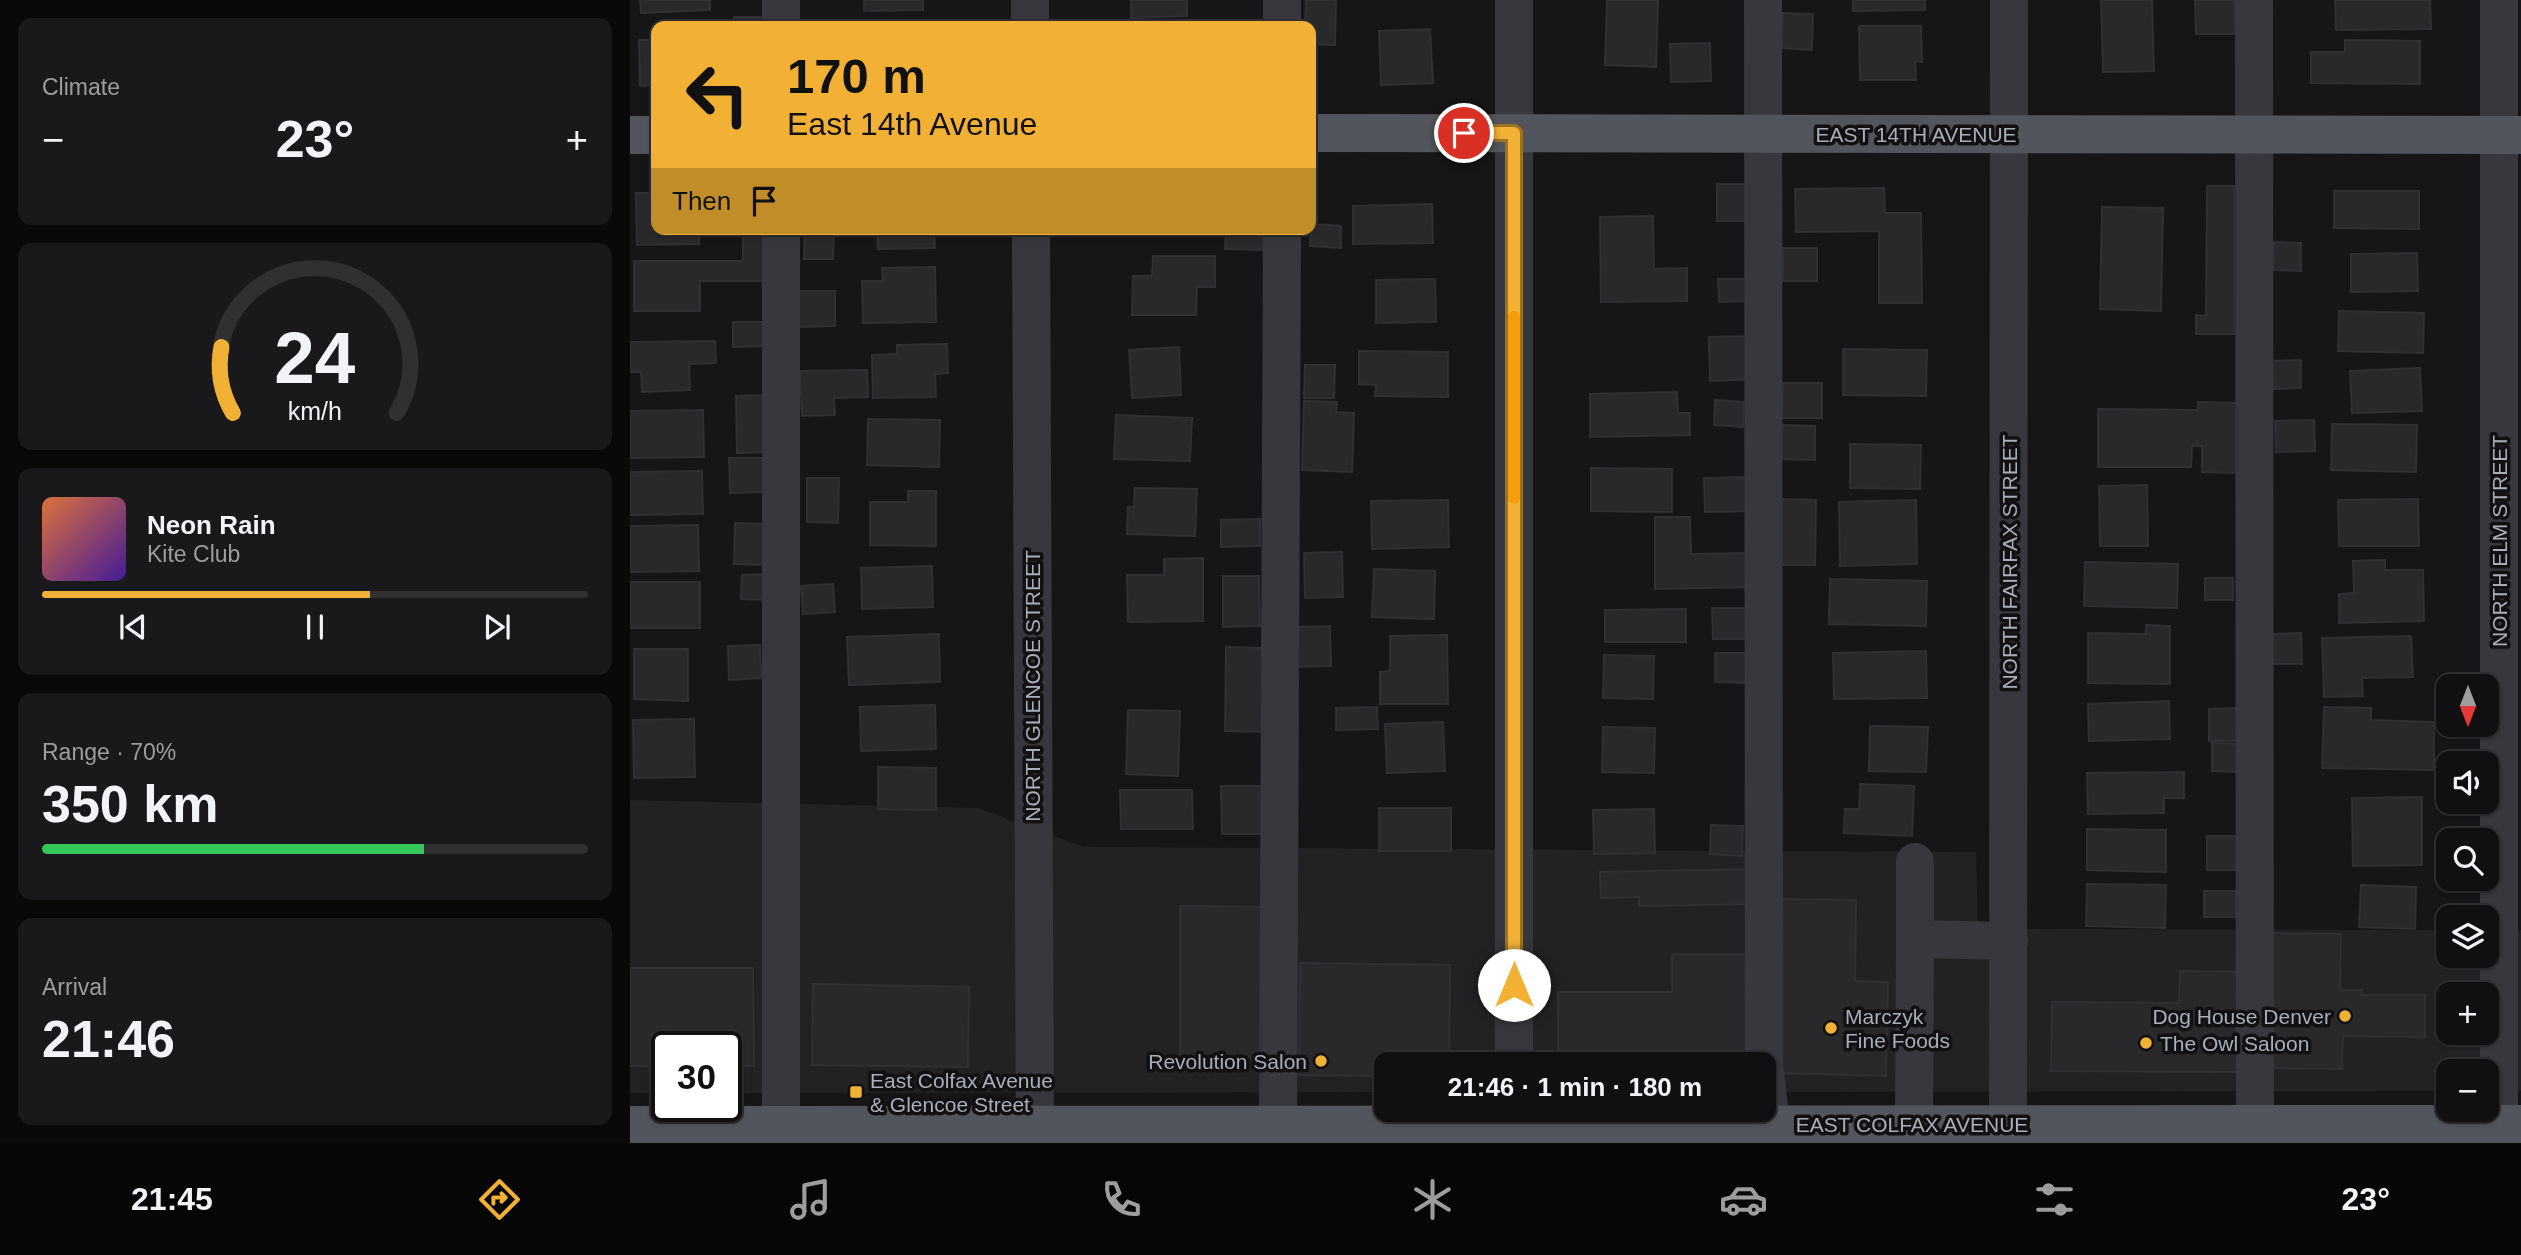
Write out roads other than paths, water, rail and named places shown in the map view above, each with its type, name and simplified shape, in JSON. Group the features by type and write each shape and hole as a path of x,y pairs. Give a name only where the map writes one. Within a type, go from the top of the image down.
{"main road":[{"name":"EAST 14TH AVENUE","path":"1316,133 2510,135"},
{"path":"630,135 651,135"},
{"name":"EAST COLFAX AVENUE","path":"630,1125 781,1125 1034,1134 1374,1122"},
{"name":"EAST COLFAX AVENUE","path":"1698,1122 2510,1124"}],"street":[{"path":"781,0 781,21"},
{"path":"1030,0 1030,21"},
{"path":"1282,0 1282,21"},
{"path":"1514,0 1514,1052"},
{"path":"1763,0 1764,1052"},
{"name":"NORTH FAIRFAX STREET","path":"2008,1124 2009,0"},
{"path":"2254,0 2255,1124"},
{"name":"NORTH ELM STREET","path":"2499,0 2510,135 2510,1124"},
{"path":"781,235 781,1125"},
{"name":"NORTH GLENCOE STREET","path":"1031,235 1034,1134"},
{"path":"1278,1125 1282,235"},
{"path":"1914,1124 1915,862"},
{"path":"1915,939 2009,940"}],"place":[{"name":"Dog House Denver","path":"2345,1016"},
{"name":"Marczyk Fine Foods","path":"1831,1028"},
{"name":"The Owl Saloon","path":"2146,1043"},
{"name":"Revolution Salon","path":"1321,1061"},
{"name":"East Colfax Avenue & Glencoe Street","path":"856,1092"}]}
